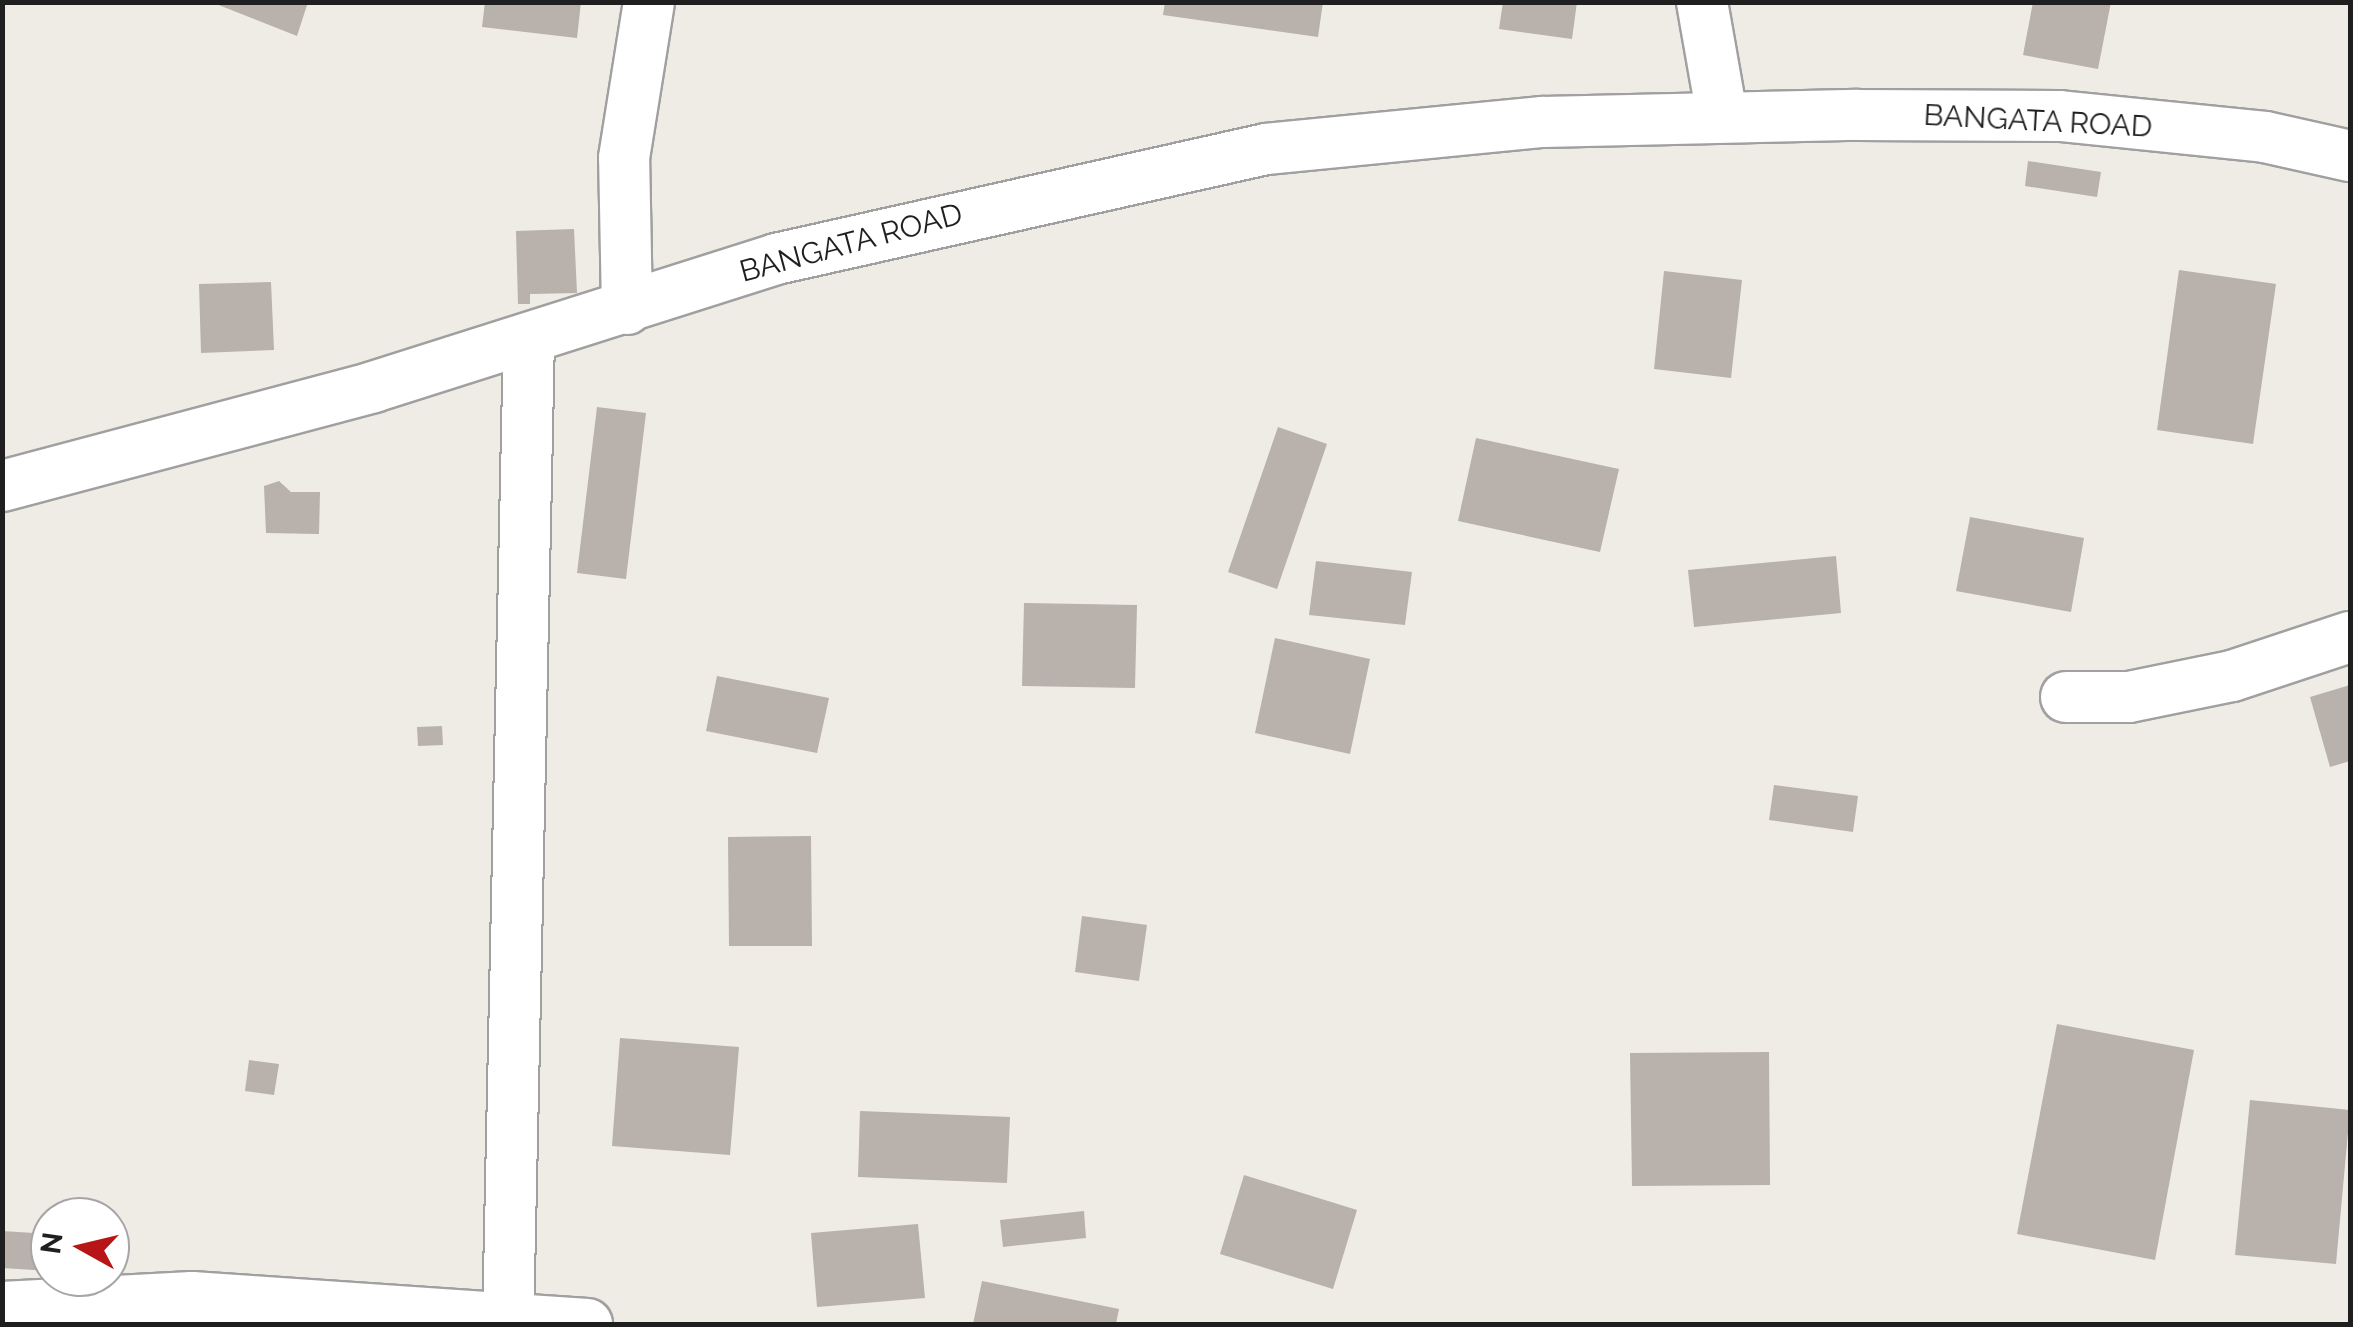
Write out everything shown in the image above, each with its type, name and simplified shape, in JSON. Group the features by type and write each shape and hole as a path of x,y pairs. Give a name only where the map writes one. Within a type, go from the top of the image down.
{"street":[{"path":"627,309 624,158 649,2"},
{"path":"1702,2 1722,115"},
{"name":"BANGATA ROAD","path":"2,486 529,340 776,260 1247,152 1722,115 2060,116 2265,137 2350,156"},
{"path":"508,1320 529,340"},
{"path":"2066,697 2129,696 2232,676 2350,636"},
{"path":"2,1307 192,1296 587,1324"}],"building":[{"path":"211,2 308,2 297,36"},
{"path":"485,2 581,2 577,38 482,27"},
{"path":"1165,2 1323,2 1318,37 1163,15"},
{"path":"1503,2 1577,2 1572,39 1499,29"},
{"path":"2033,2 2111,2 2098,69 2023,55"},
{"path":"2028,161 2101,172 2097,197 2025,186"},
{"path":"574,229 577,293 530,294 530,304 518,304 516,231"},
{"path":"2179,270 2276,284 2253,444 2157,430"},
{"path":"1664,271 1742,280 1731,378 1654,369"},
{"path":"271,282 274,350 201,353 199,284"},
{"path":"597,407 646,413 626,579 577,573"},
{"path":"1278,427 1327,444 1277,589 1228,572"},
{"path":"1476,438 1619,469 1600,552 1458,521"},
{"path":"279,481 291,492 320,492 319,534 266,533 264,486"},
{"path":"1970,517 2084,538 2071,612 1956,591"},
{"path":"1836,556 1841,613 1694,627 1688,570"},
{"path":"1316,561 1412,572 1405,625 1309,615"},
{"path":"1024,603 1137,605 1135,688 1022,686"},
{"path":"1275,638 1370,659 1350,754 1255,733"},
{"path":"717,676 829,698 817,753 706,731"},
{"path":"2350,685 2350,761 2330,767 2310,697"},
{"path":"442,726 443,745 418,746 417,727"},
{"path":"1774,785 1858,796 1853,832 1769,820"},
{"path":"811,836 812,946 729,946 728,837"},
{"path":"1082,916 1147,925 1139,981 1075,972"},
{"path":"2057,1024 2194,1050 2155,1260 2017,1234"},
{"path":"620,1038 739,1047 730,1155 612,1146"},
{"path":"1769,1052 1770,1185 1632,1186 1630,1053"},
{"path":"249,1060 279,1064 274,1095 245,1091"},
{"path":"2250,1100 2350,1110 2336,1264 2235,1255"},
{"path":"860,1111 1010,1117 1007,1183 858,1177"},
{"path":"1244,1175 1357,1210 1333,1289 1220,1254"},
{"path":"1084,1211 1086,1238 1003,1247 1000,1220"},
{"path":"918,1224 925,1298 817,1307 811,1233"},
{"path":"2,1231 30,1233 30,1270 2,1268"},
{"path":"982,1281 1119,1309 1116,1324 973,1324"}]}
